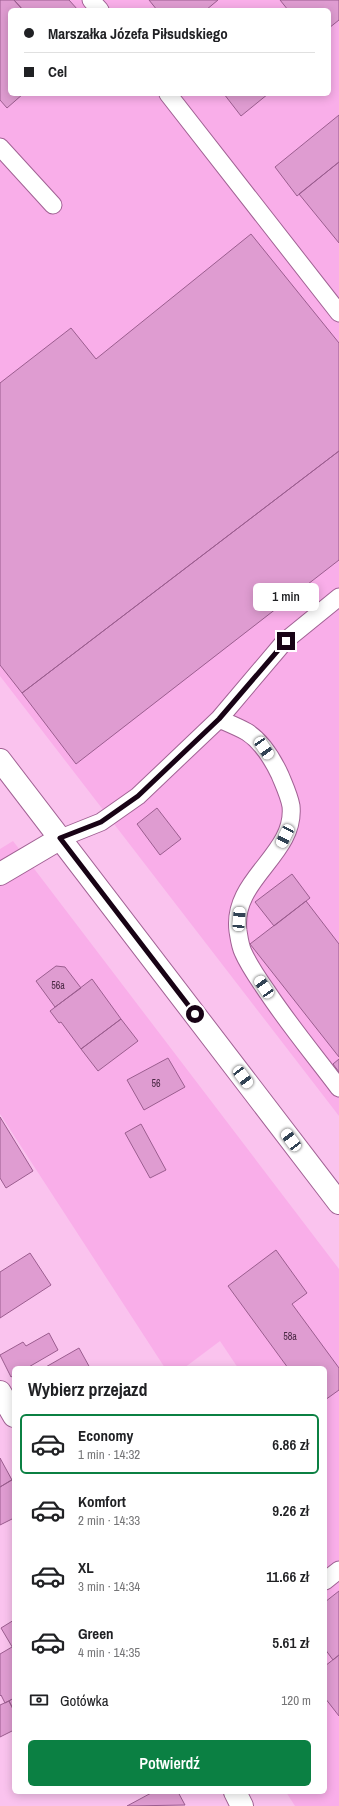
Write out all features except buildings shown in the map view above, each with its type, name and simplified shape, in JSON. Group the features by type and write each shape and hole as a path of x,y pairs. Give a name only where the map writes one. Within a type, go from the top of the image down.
{"main road":[{"path":"0,760 339,1203"},
{"path":"0,874 60,838"},
{"path":"0,1392 12,1413"},
{"path":"236,1794 242,1806"}],"lane":[{"path":"91,0 98,8"},
{"path":"170,96 339,313"},
{"path":"0,147 53,205"},
{"path":"60,838 101,822 138,796 219,719 286,641 339,597"},
{"path":"219,719 248,732 264,748 276,767 286,788 291,807 289,826 280,845 247,889 240,908 238,929 242,951 256,976 279,1010 339,1088"},
{"path":"327,1579 339,1570"}],"shaded area":[{"path":"0,0 339,0 339,1116 0,676"},
{"path":"13,841 339,1269 339,1806 295,1806 287,1794 327,1794 327,1366 237,1366 220,1341 187,1366 164,1366 0,1114 0,849"}],"route":[{"path":"195,1014 60,838 101,822 138,796 201,738 286,641"}]}
